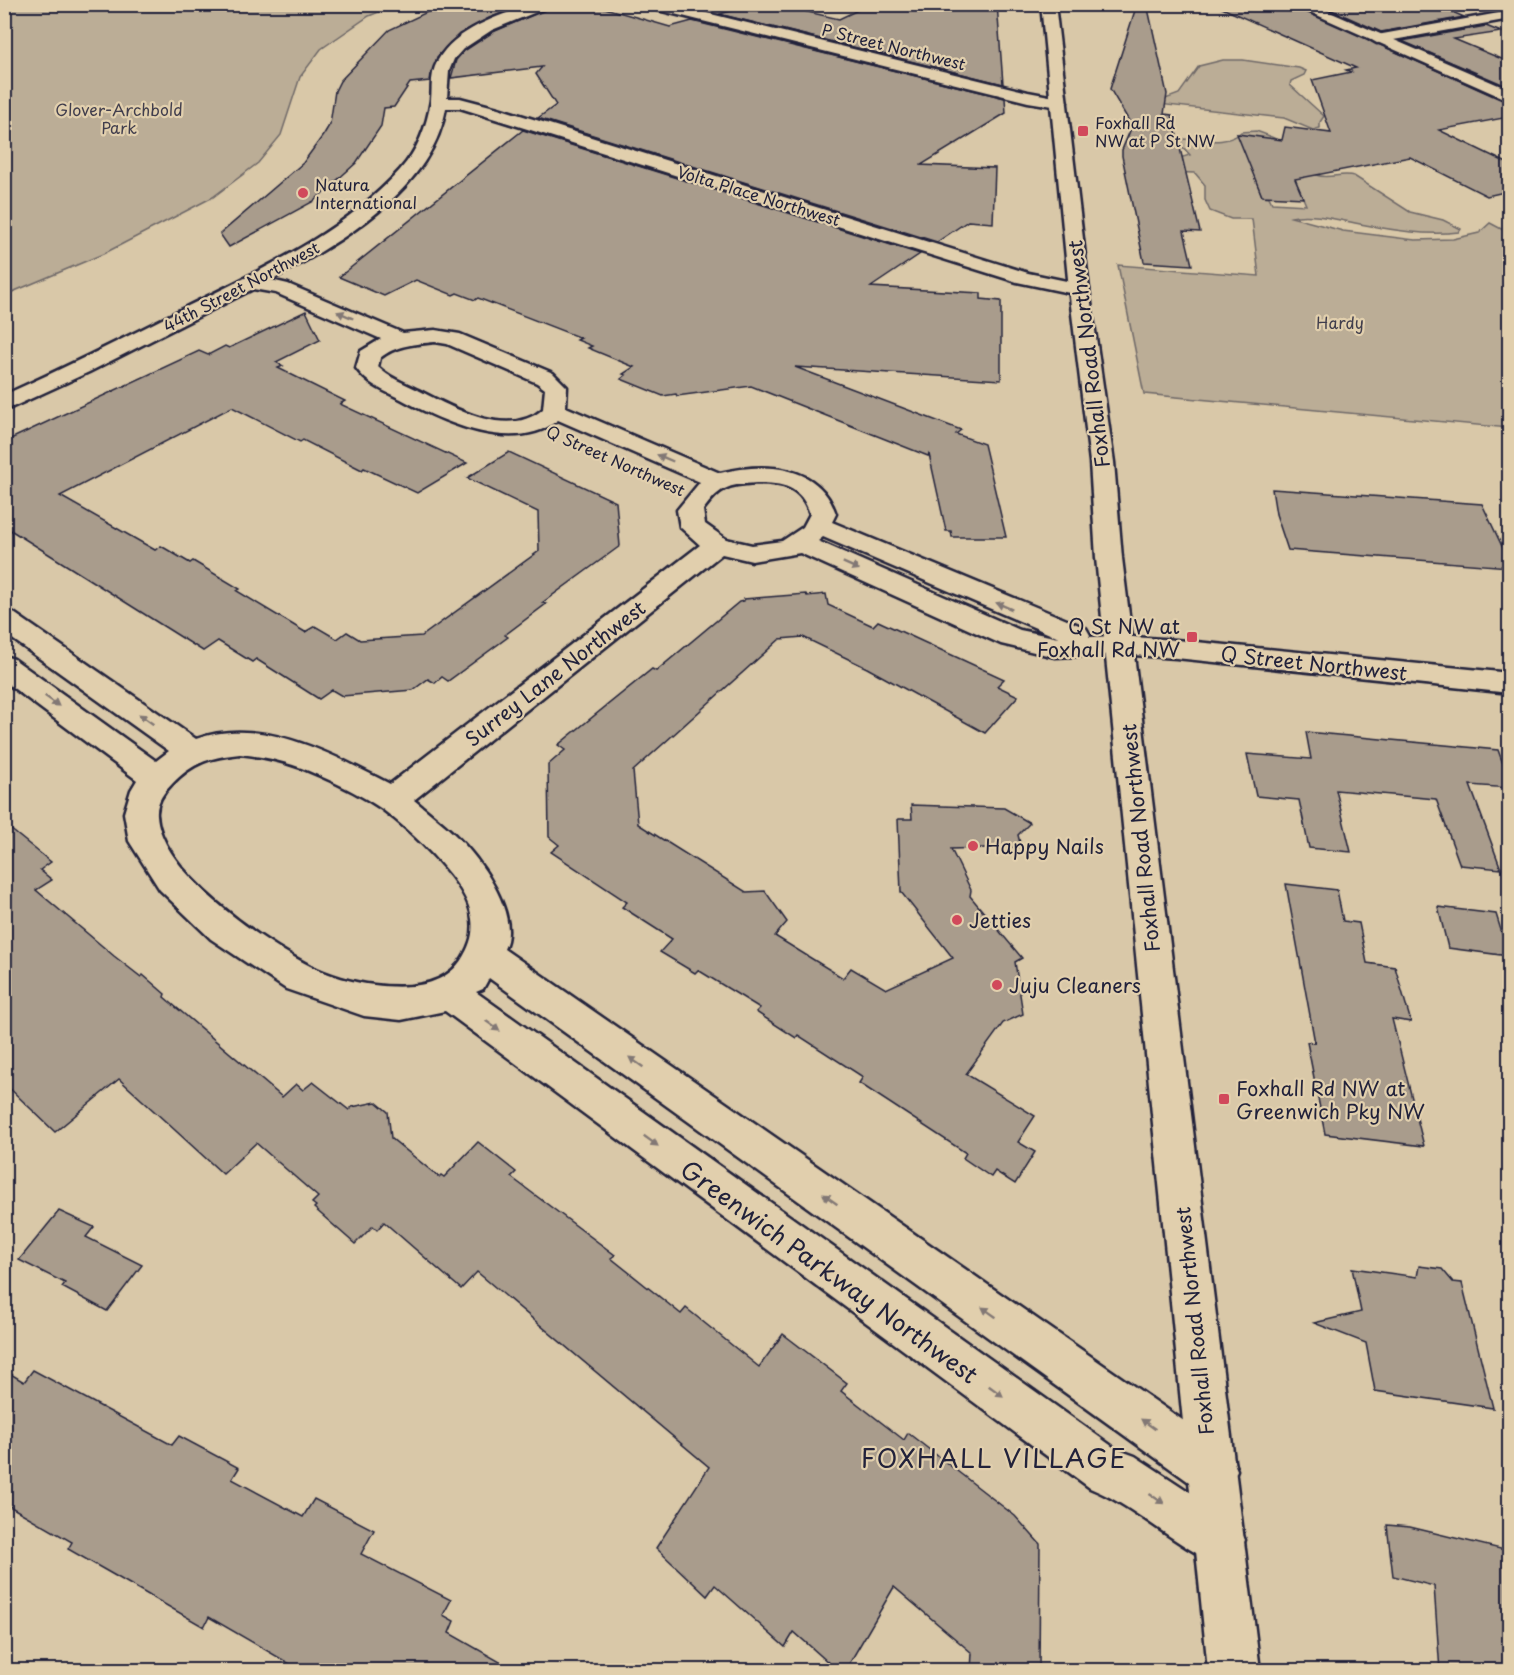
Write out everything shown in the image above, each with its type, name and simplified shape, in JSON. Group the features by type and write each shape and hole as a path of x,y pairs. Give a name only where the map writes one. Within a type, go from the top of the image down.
{"street":[{"name":"44th Street Northwest","path":"4,404 251,284 330,238 396,184 427,144 437,122 441,71 449,57 460,46 495,24 550,4"},
{"name":"P Street Northwest","path":"651,4 1028,98 1059,102"},
{"name":"Foxhall Road Northwest","path":"1048,4 1079,289 1101,462 1206,1437 1213,1470 1234,1671"},
{"path":"1298,4 1509,96"},
{"path":"1377,39 1509,15"},
{"name":"Volta Place Northwest","path":"439,103 460,103 492,111 1019,277 1079,289"},
{"path":"251,284 259,300 280,309"},
{"name":"Q Street Northwest","path":"251,284 281,288 399,339"},
{"name":"Q Street Northwest","path":"435,336 452,339 545,378 556,387 558,399 555,410 548,418 508,428 467,421 378,379 367,368 369,356 374,351 399,339 435,336"},
{"path":"353,342 374,351"},
{"name":"Q Street Northwest","path":"555,410 718,481"},
{"name":"Q Street Northwest","path":"534,423 698,497"},
{"name":"Q Street Northwest","path":"767,474 796,482 816,496 823,514 808,534 789,548 752,552 717,545 693,527 690,510 698,497 718,481 736,476 767,474"},
{"name":"Q Street Northwest","path":"808,534 1011,637 1055,648 1119,645 1176,649 1509,682"},
{"name":"Surrey Lane Northwest","path":"392,800 717,545"},
{"path":"4,619 194,753"},
{"path":"4,666 156,778"},
{"path":"240,743 271,746 328,766 392,800 446,846 479,890 490,917 489,944 470,978 433,999 401,1004 364,1000 299,978 223,929 172,881 146,841 140,813 147,790 156,778 174,762 209,746 240,743"},
{"path":"483,954 1213,1470"},
{"name":"Greenwich Parkway Northwest","path":"446,991 1107,1471 1118,1473 1220,1540"}],"green space":[{"name":"Glover-Archbold Park","path":"5,4 396,5 369,16 321,49 300,77 281,135 258,163 213,197 103,254 5,295"},
{"path":"1223,60 1243,60 1306,71 1304,75 1291,81 1290,85 1324,116 1320,122 1320,128 1313,130 1284,118 1158,104 1160,101 1179,94 1199,66"},
{"name":"Hardy","path":"1256,131 1281,142 1297,154 1309,171 1316,175 1354,176 1410,212 1443,220 1461,229 1459,232 1422,233 1316,216 1291,217 1343,231 1415,240 1453,239 1479,233 1490,223 1509,233 1509,428 1144,394 1118,265 1259,276 1252,219 1231,219 1210,211 1205,200 1205,185 1195,173 1137,171 1190,155 1177,141 1182,139 1221,140 1229,139 1241,132","holes":["1295,179 1306,205 1272,203 1269,197 1262,196 1257,183"]}],"building":[{"path":"444,4 525,4 489,18 459,34 437,57 430,81 410,83 394,107 384,108 381,126 356,163 314,201 229,247 220,234 303,163 324,134 330,124 335,91 340,81 389,30"},
{"path":"558,4 591,4 670,27 692,21 1005,98 1006,113 921,165 995,168 993,223 968,221 937,242 538,118 556,105 536,74 542,67 451,78 456,60 464,51 493,32"},
{"path":"758,4 771,10 781,6 839,19 864,7 955,11 956,4 997,4 1003,84 719,14"},
{"path":"1137,4 1147,4 1167,94 1164,114 1172,115 1200,232 1184,231 1192,265 1144,262 1122,156 1122,150 1132,126 1110,89"},
{"path":"1213,4 1290,4 1509,103 1509,117 1439,130 1509,164 1509,191 1487,196 1410,157 1295,179 1303,198 1262,196 1237,134 1282,140 1285,127 1331,133 1312,80 1351,72 1346,70 1356,68"},
{"path":"1318,4 1434,4 1464,17 1381,32"},
{"path":"1486,26 1501,32 1454,39 1509,62 1509,87 1402,41"},
{"path":"523,130 920,254 871,287 981,293 981,299 1001,301 1001,380 795,367 961,430 956,434 984,444 1006,537 952,537 951,531 946,531 929,454 928,456 751,386 663,396 621,379 626,375 623,374 634,367 588,348 592,346 577,340 581,338 478,298 475,300 457,293 453,295 416,280 384,296 339,277"},
{"path":"306,311 320,340 276,362 283,366 278,368 345,401 340,404 467,463 417,493 364,468 362,470 303,440 300,442 232,407 60,496 155,550 161,546 190,563 193,561 305,632 315,626 337,639 347,632 360,640 422,636 539,551 538,512 467,478 509,452 616,502 620,546 542,603 546,604 505,635 508,637 448,681 442,677 435,683 428,679 413,690 342,696 332,690 319,699 256,659 252,662 218,641 203,651 4,526 4,442 199,351 208,355 225,346 229,348"},
{"path":"1272,489 1482,504 1509,561 1509,567 1288,550 1276,514"},
{"path":"806,594 807,596 826,594 828,605 873,626 878,621 1004,679 997,686 1018,696 985,733 867,668 803,637 780,639 633,771 638,824 746,892 765,891 787,922 775,936 843,978 851,968 886,989 953,958 901,892 898,819 912,819 911,805 1004,808 1030,823 1018,835 1021,847 951,849 971,890 970,896 1022,958 1015,962 1023,1014 1003,1023 966,1074 1035,1116 1018,1142 1035,1152 1015,1184 995,1171 991,1177 963,1158 966,1153 859,1083 863,1077 798,1035 796,1038 756,1012 760,1008 698,970 695,973 660,952 672,939 622,907 627,902 551,852 559,845 549,837 548,765 565,750 558,745 652,669 656,671 739,602 744,599"},
{"path":"1306,732 1498,750 1509,780 1509,788 1470,785 1501,869 1460,865 1436,799 1336,790 1351,852 1309,848 1299,800 1256,796 1247,754 1311,759"},
{"path":"4,824 51,862 40,870 52,880 36,890 114,956 141,977 143,975 165,994 164,997 282,1097 296,1084 303,1090 313,1082 349,1110 352,1107 376,1102 388,1112 391,1138 439,1177 441,1175 444,1177 478,1142 516,1172 511,1177 615,1255 611,1258 681,1314 686,1308 759,1367 783,1334 847,1383 841,1391 904,1440 908,1433 1015,1516 1040,1544 1039,1671 971,1671 972,1653 894,1587 845,1671 838,1671 794,1632 785,1647 715,1585 707,1596 656,1548 709,1467 477,1272 461,1289 384,1222 377,1230 373,1226 355,1244 314,1208 316,1206 312,1203 318,1197 256,1143 223,1174 119,1079 55,1132 4,1083"},
{"path":"1286,884 1337,890 1343,921 1359,923 1367,963 1395,967 1411,1022 1392,1019 1424,1146 1325,1134 1307,1042 1315,1043"},
{"path":"1438,907 1496,914 1509,956 1448,948"},
{"path":"59,1211 94,1227 86,1237 142,1265 107,1311 62,1287 65,1283 19,1260"},
{"path":"1419,1266 1442,1269 1453,1282 1462,1283 1493,1408 1375,1391 1366,1343 1314,1323 1361,1312 1352,1268 1417,1277"},
{"path":"4,1370 24,1382 33,1370 172,1445 179,1436 239,1468 232,1479 303,1517 314,1499 374,1530 361,1554 451,1600 443,1615 454,1621 449,1633 516,1671 302,1671 209,1617 204,1627 68,1549 72,1542 4,1503"},
{"path":"1387,1525 1410,1527 1509,1551 1509,1671 1440,1671 1434,1586 1393,1576"}],"place":[{"name":"Foxhall Rd NW at P St NW","path":"1083,131"},
{"name":"Natura International","path":"303,193"},
{"name":"Q St NW at Foxhall Rd NW","path":"1192,637"},
{"name":"Happy Nails","path":"973,846"},
{"name":"Jetties","path":"957,920"},
{"name":"Juju Cleaners","path":"997,985"},
{"name":"Foxhall Rd NW at Greenwich Pky NW","path":"1224,1099"}],"district":[{"name":"FOXHALL VILLAGE","path":"994,1457"}]}
